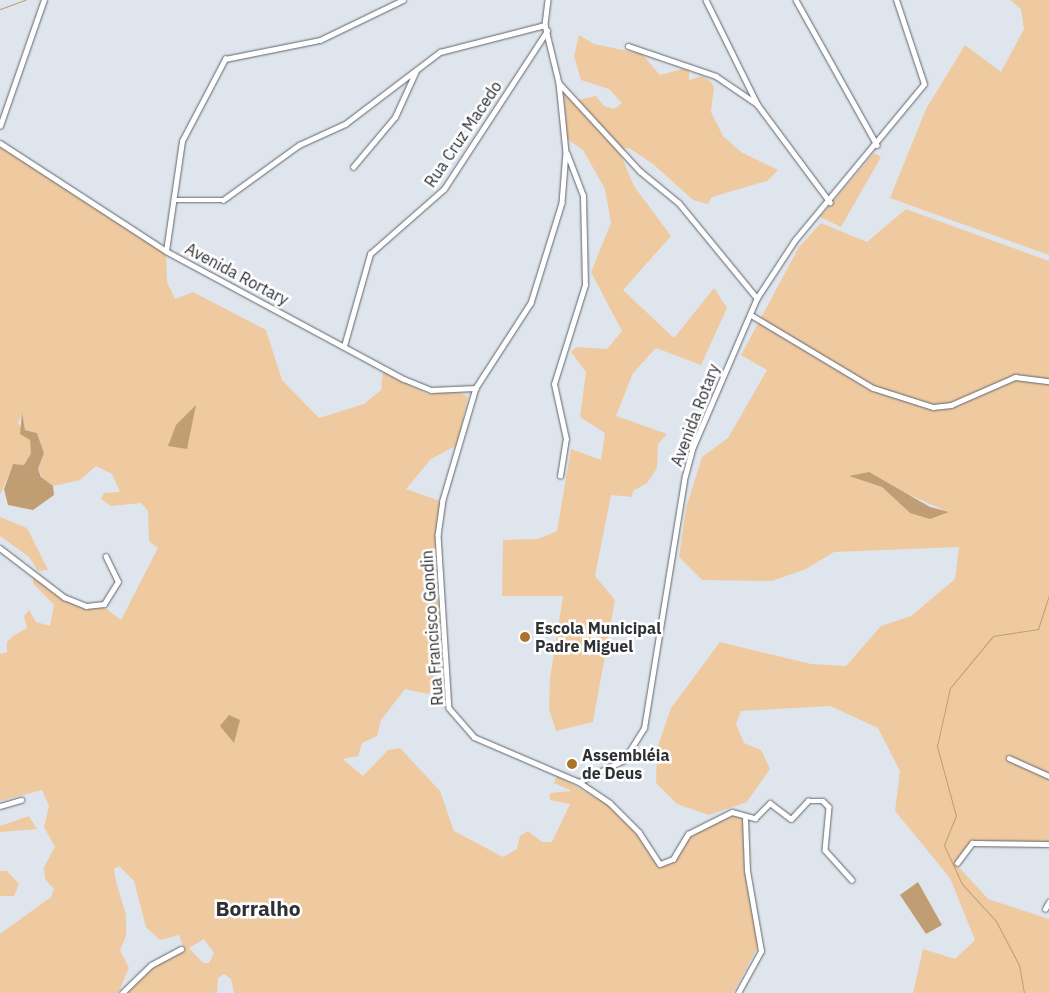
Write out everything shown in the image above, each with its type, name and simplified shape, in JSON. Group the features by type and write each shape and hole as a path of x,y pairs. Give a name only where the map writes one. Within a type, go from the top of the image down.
{"street":[{"path":"0,126 44,0"},
{"path":"166,251 184,136 225,59 320,40 403,0"},
{"name":"Rua Francisco Gondin","path":"548,0 545,25 559,84 566,152 562,202 534,294 476,388 438,522 449,708 474,736 578,782 610,802 639,832 660,864 672,859 695,830 732,812 740,812 745,819"},
{"path":"706,0 758,105 830,202"},
{"path":"796,0 877,145"},
{"name":"Avenida Rotary","path":"578,782 624,760 644,728 673,533 687,466 757,298 784,256 877,145 924,84 896,0"},
{"path":"174,200 223,200 299,145 345,124 449,48 545,25"},
{"name":"Rua Cruz Macedo","path":"344,346 370,254 444,189 546,31"},
{"path":"628,46 716,76 758,105"},
{"path":"353,167 395,117 416,71"},
{"path":"559,84 640,171 679,203 757,298"},
{"name":"Avenida Rortary","path":"0,144 166,251 424,388 476,388"},
{"path":"560,476 566,439 554,384 585,285 583,196 566,152"},
{"path":"751,315 873,388 933,407 951,405 1015,378 1049,381"},
{"path":"0,548 64,598 86,606 104,604 118,582 106,557"},
{"path":"1009,758 1049,776"},
{"path":"0,806 21,800"},
{"path":"738,993 761,951 747,871 745,819 759,816 770,803 791,819 808,801 827,803 825,850 852,880"},
{"path":"957,864 972,843 1049,844"},
{"path":"1045,909 1049,902"},
{"path":"122,993 151,965 181,949"}],"shaded area":[{"path":"1010,0 1049,0 1049,255 890,198 926,109 965,45 1001,72 1024,29 1021,9"},
{"path":"579,35 594,44 642,54 660,75 682,69 689,70 689,80 702,76 710,81 714,87 711,112 723,136 741,152 778,170 767,181 712,197 708,204 693,200 653,164 629,148 621,149 578,100 596,96 604,106 614,109 622,103 609,89 581,80 574,56"},
{"path":"564,92 620,153 634,186 671,236 623,290 674,338 714,288 727,308 701,365 656,348 633,373 616,416 667,434 658,444 657,468 647,483 633,491 632,497 611,495 595,576 615,600 593,722 556,731 549,709 550,678 563,596 502,596 503,540 538,539 557,531 571,449 601,460 605,433 580,417 586,372 571,352 576,347 607,349 622,331 591,272 611,223 605,189 583,150 567,139"},
{"path":"0,147 166,251 167,282 175,299 193,292 266,330 282,380 319,418 364,404 381,390 383,372 428,394 457,391 468,397 457,445 431,459 406,489 440,501 435,547 442,660 435,664 433,688 428,694 405,689 381,720 377,736 362,743 358,756 343,759 363,776 388,750 400,748 440,791 454,831 503,857 517,849 520,836 528,831 542,842 552,842 570,804 550,800 550,793 572,791 554,783 557,776 608,804 638,834 658,866 673,862 691,833 737,814 743,820 744,864 759,945 733,993 234,993 231,979 224,974 218,978 217,993 124,993 156,964 185,951 179,935 160,940 146,927 134,881 119,866 114,869 126,915 126,936 120,950 129,968 118,993 0,993 0,934 51,897 54,889 45,879 44,867 55,847 44,827 49,806 42,790 0,801 0,654 7,652 7,642 13,636 27,628 24,616 29,610 36,622 50,626 54,605 33,583 33,577 77,606 105,608 121,620 158,548 149,541 148,511 141,503 111,506 101,499 104,493 120,492 112,474 96,466 80,480 53,486 45,482 38,469 44,453 37,433 25,430 22,414 18,423 33,444 31,453 24,465 13,464 0,495","holes":["204,939 214,953 209,963 203,963 189,948"]},
{"path":"874,153 881,157 841,227 820,217"},
{"path":"906,209 1049,261 1049,843 972,843 957,865 988,899 1049,919 1049,993 913,993 923,949 955,959 975,940 950,878 895,811 900,771 878,728 830,706 741,711 736,724 744,743 761,750 770,769 747,802 709,815 677,804 656,783 657,749 671,708 720,642 811,664 846,666 881,626 911,616 955,579 959,547 834,552 806,569 772,581 702,580 679,557 686,508 702,457 728,438 767,370 741,355 799,247 821,223 867,242","holes":["850,476 901,491 948,512 910,513 882,487"]},
{"path":"196,405 187,449 168,446 176,425"},
{"path":"22,412 25,430 37,433 44,453 38,469 41,477 53,486 54,495 33,510 8,505 4,489 13,464 24,465 31,453 30,440 20,434"},
{"path":"869,472 930,507 949,512 930,519 910,513 882,487 849,476"},
{"path":"0,517 27,528 48,570 38,571 29,557 0,536"},
{"path":"229,715 240,720 234,743 220,726"},
{"path":"29,816 37,829 0,832 0,826"},
{"path":"0,871 7,871 19,884 14,896 0,896"},
{"path":"918,882 942,925 926,934 900,895"}],"waterway":[{"path":"0,9 25,0"},
{"path":"1024,993 1019,965 996,921 962,884 944,845 956,816 937,746 950,688 993,636 1038,629 1049,596"}],"place":[{"name":"Escola Municipal Padre Miguel","path":"525,637"},
{"name":"Assembléia de Deus","path":"572,764"}],"district":[{"name":"Borralho","path":"258,908"}]}
